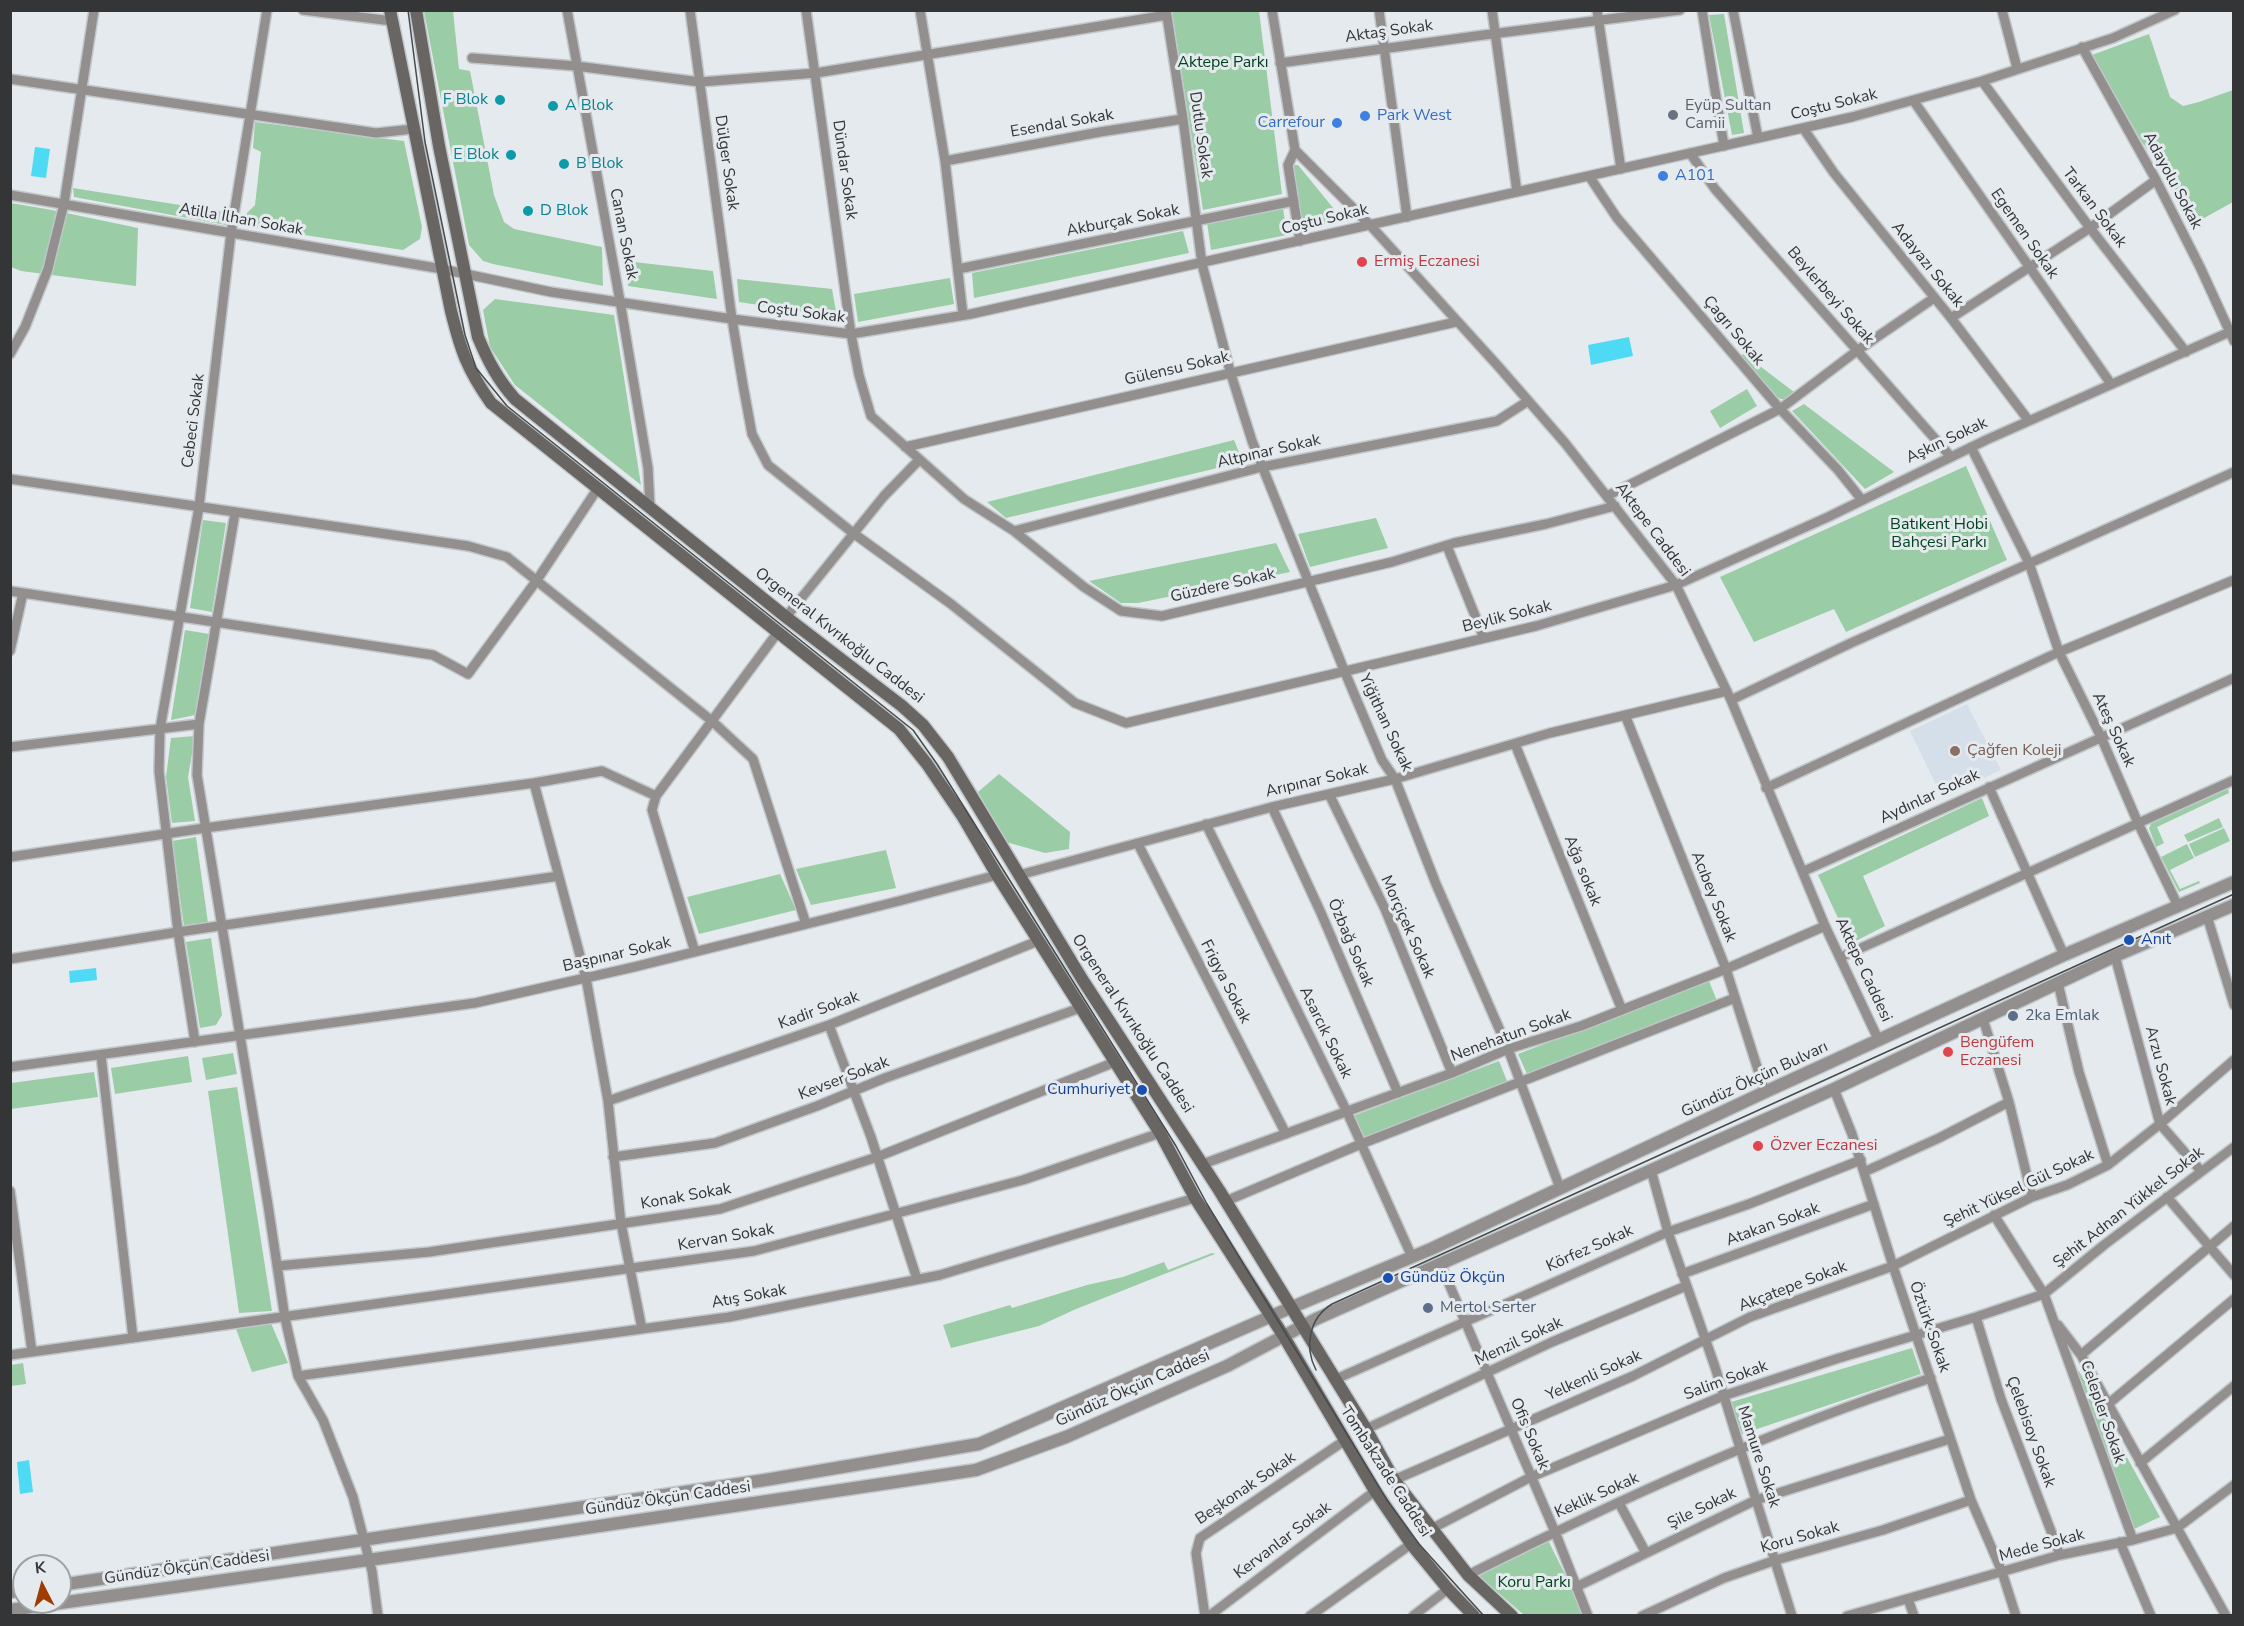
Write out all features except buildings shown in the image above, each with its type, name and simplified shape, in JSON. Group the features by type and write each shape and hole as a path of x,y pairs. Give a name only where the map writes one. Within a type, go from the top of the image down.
{"main road":[{"name":"Orgeneral Kıvrıkoğlu Caddesi","path":"416,10 439,146 478,337 490,367 502,386 514,399 786,617 863,674 923,725 948,758 1082,979 1203,1164 1327,1365"},
{"name":"Tombakzade Caddesi","path":"391,16 442,269 462,353 473,377 492,403 899,729 939,781 1160,1133 1195,1198 1283,1335 1375,1491 1411,1544 1474,1616"},
{"name":"Tombakzade Caddesi","path":"1327,1365 1394,1480 1468,1575 1512,1616"}],"street":[{"path":"10,354 25,327 48,269 64,204 94,10"},
{"name":"Cebeci Sokak","path":"195,1042 166,835 159,771 160,729 199,507 231,233 267,10"},
{"path":"303,10 391,16"},
{"name":"Canan Sokak","path":"567,10 648,468 650,507"},
{"name":"Dülger Sokak","path":"690,10 732,319 752,434 768,465 853,533"},
{"name":"Dündar Sokak","path":"806,10 851,334"},
{"path":"920,10 945,161 963,315"},
{"path":"1272,10 1295,150 1288,165 1300,241"},
{"path":"1379,10 1407,217"},
{"path":"1492,10 1517,192"},
{"name":"Aktaş Sokak","path":"1280,63 1496,33 1598,15 1680,10"},
{"path":"1702,10 1724,146"},
{"path":"1733,10 1758,138"},
{"path":"2002,10 2018,68"},
{"name":"Coştu Sokak","path":"466,275 551,292 851,334 963,315 1202,264 1852,117 1982,81 2113,38 2175,10"},
{"path":"472,58 576,66 700,82 816,73 1166,13"},
{"name":"Dutlu Sokak","path":"1166,13 1202,264"},
{"path":"1598,15 1622,169"},
{"name":"Adayolu Sokak","path":"2082,47 2156,180 2232,334"},
{"path":"10,79 375,133 413,129"},
{"name":"Tarkan Sokak","path":"1982,81 2090,228 2186,351"},
{"name":"Egemen Sokak","path":"1913,100 2111,384"},
{"name":"Esendal Sokak","path":"945,161 1183,119"},
{"name":"Adayazı Sokak","path":"1803,128 1834,173 1951,318 2029,421"},
{"name":"Aktepe Caddesi","path":"1295,150 1370,225 1528,400 1676,585 1729,695 1825,926 1879,1041"},
{"name":"Beylerbeyi Sokak","path":"1690,153 1715,189 1951,457"},
{"name":"Çagrı Sokak","path":"1589,176 1617,218 1780,409 1838,470 1862,500"},
{"path":"1951,318 2090,228 2156,180"},
{"name":"Atilla İlhan Sokak","path":"10,195 466,275"},
{"name":"Akburçak Sokak","path":"958,269 1294,201"},
{"name":"Yiğithan Sokak","path":"1202,264 1230,371 1262,467 1382,760 1395,779 1436,884 1508,1049 1560,1188"},
{"path":"1607,496 1780,409 1858,350 1935,298"},
{"name":"Gülensu Sokak","path":"905,447 1456,321"},
{"name":"Güzdere Sokak","path":"851,334 859,375 871,416 964,500 1014,531 1084,587 1121,611 1161,616 1392,562 1446,546 1615,506"},
{"name":"Aşkın Sokak","path":"1676,585 1862,500 1971,447 2186,351 2232,334"},
{"name":"Altpınar Sokak","path":"1014,531 1262,467 1497,421 1528,400"},
{"name":"Ateş Sokak","path":"1971,447 2029,563 2059,652 2101,737 2138,823 2178,906"},
{"path":"786,617 884,496 919,459"},
{"name":"Arıpınar Sokak","path":"1019,875 1272,807 1395,779 1625,715 1729,695 2234,472"},
{"path":"10,479 468,546 507,557 712,721 753,759 806,924"},
{"path":"10,591 433,655 468,674 537,580 598,488"},
{"path":"235,513 200,724 197,775 285,1318 298,1376 323,1420 353,1497 369,1559 378,1616"},
{"name":"Beylik Sokak","path":"853,533 951,604 1075,703 1126,723 1169,715 1344,670 1536,626 1676,585"},
{"path":"1446,546 1484,638"},
{"path":"1766,788 2059,652 2234,580"},
{"path":"10,651 22,593"},
{"path":"695,952 652,810 656,796 778,632"},
{"name":"Aydınlar Sokak","path":"1804,871 2234,678"},
{"name":"Acıbey Sokak","path":"1625,715 1726,969 1765,1092"},
{"path":"10,747 200,724"},
{"name":"Ağa sokak","path":"1515,744 1622,1010"},
{"path":"10,857 534,783 602,771 656,796"},
{"path":"1841,957 2234,780"},
{"path":"534,783 586,978 608,1101 621,1223 642,1329"},
{"path":"1989,787 2064,955"},
{"name":"Morçiçek Sokak","path":"1329,794 1385,909 1452,1073"},
{"name":"Özbağ Sokak","path":"1272,807 1321,913 1398,1093"},
{"name":"Asarcık Sokak","path":"1206,824 1347,1112 1412,1257"},
{"name":"Frigya Sokak","path":"1138,844 1286,1134"},
{"name":"Başpınar Sokak","path":"10,1067 475,1003 695,952 996,875"},
{"path":"10,959 559,876"},
{"name":"Gündüz Ökçün Bulvarı","path":"1290,1308 1412,1257 2064,955 2234,882"},
{"path":"1302,1326 1834,1089 2115,956 2234,905"},
{"path":"2207,916 2234,1005"},
{"name":"Nenehatun Sokak","path":"1203,1164 1452,1073 1508,1049 1581,1026 1726,969 1825,926"},
{"name":"Kadir Sokak","path":"608,1101 829,1025 1038,941"},
{"name":"Arzu Sokak","path":"2115,956 2160,1124 2201,1171"},
{"path":"2058,983 2079,1072 2108,1165"},
{"path":"1226,1201 1361,1144 1735,998"},
{"name":"Kevser Sokak","path":"613,1157 715,1143 1080,1008"},
{"path":"1983,1019 2009,1102 2032,1197"},
{"path":"829,1025 877,1157 917,1280"},
{"path":"101,1055 133,1338"},
{"name":"Şehit Yüksel Gül Sokak","path":"1893,1266 2032,1197 2067,1185 2108,1165 2234,1060"},
{"name":"Konak Sokak","path":"277,1266 429,1252 720,1209 877,1157 1115,1062"},
{"name":"Öztürk Sokak","path":"1834,1089 1852,1134 1893,1266 1971,1500 2002,1572 2016,1616"},
{"path":"1864,1172 1940,1138 2009,1102"},
{"name":"Kervan Sokak","path":"10,1355 754,1251 1023,1180 1160,1133"},
{"name":"Şehit Adnan Yükkel Sokak","path":"2044,1294 2234,1147"},
{"name":"Körfez Sokak","path":"1336,1379 1668,1232 1749,1204 1860,1160"},
{"name":"Mamure Sokak","path":"1651,1170 1668,1232 1724,1396 1792,1616"},
{"path":"10,1191 32,1352"},
{"path":"2167,1197 2208,1248 2234,1275"},
{"name":"Atış Sokak","path":"298,1376 729,1317 917,1280 951,1272 1195,1198"},
{"name":"Atakan Sokak","path":"1682,1274 1874,1203"},
{"name":"Celepler Sokak","path":"1994,1215 2044,1294 2133,1540"},
{"path":"2081,1355 2234,1226"},
{"name":"Ofis Sokak","path":"1441,1265 1555,1532 1588,1616"},
{"name":"Akçatepe Sokak","path":"1705,1339 1750,1317 1893,1266"},
{"name":"Menzil Sokak","path":"1366,1429 1552,1342 1686,1286"},
{"name":"Salim Sokak","path":"1431,1529 1531,1477 1724,1396 2044,1294"},
{"path":"2107,1404 2234,1299"},
{"name":"Gündüz Ökçün Caddesi","path":"72,1583 765,1480 979,1444 1290,1308"},
{"name":"Çelebisoy Sokak","path":"1976,1317 2001,1399 2060,1555"},
{"path":"2053,1318 2081,1355 2226,1616"},
{"name":"Gündüz Ökçün Caddesi","path":"10,1610 976,1470 1066,1437 1227,1366 1302,1326"},
{"name":"Yelkenli Sokak","path":"1394,1480 1633,1376 1705,1339"},
{"name":"Keklik Sokak","path":"1468,1575 1555,1532 1740,1448 1931,1378"},
{"path":"2140,1463 2234,1386"},
{"name":"Şile Sokak","path":"1576,1587 1756,1500 1950,1438"},
{"name":"Beşkonak Sokak","path":"1207,1616 1196,1553 1200,1538 1344,1441"},
{"path":"2231,1487 2234,1499"},
{"name":"Mede Sokak","path":"1847,1616 2060,1555 2177,1528 2231,1487"},
{"name":"Kervanlar Sokak","path":"1207,1616 1375,1491"},
{"name":"Koru Sokak","path":"1642,1616 1724,1578 1776,1560 1883,1530 1971,1500"},
{"path":"1619,1503 1646,1553"},
{"path":"2120,1542 2151,1616"},
{"path":"1310,1616 1411,1544"},
{"path":"1413,1616 1448,1589"},
{"path":"1908,1599 1914,1616"}],"shaded area":[{"name":"Çağfen Koleji","path":"1967,704 2001,770 1942,797 1910,731"}],"green space":[{"path":"424,11 453,11 459,69 470,71 494,195 504,222 514,229 602,247 603,286 483,261 469,245"},
{"name":"Aktepe Parkı","path":"1172,11 1259,11 1282,194 1203,210"},
{"path":"1724,14 1744,133 1732,135 1709,15"},
{"path":"2149,34 2170,97 2183,106 2233,90 2233,202 2197,222 2142,142 2092,55"},
{"path":"255,122 404,141 422,227 420,239 403,250 245,226 247,213 255,205 261,152 253,148"},
{"path":"1292,165 1298,165 1343,220 1311,227 1300,218"},
{"path":"73,188 230,213 230,223 226,225 74,197"},
{"path":"11,203 138,228 136,286 21,271 11,267"},
{"path":"1283,208 1287,235 1211,250 1207,222"},
{"path":"1183,231 1189,253 974,298 972,273"},
{"path":"625,261 713,271 717,299 628,286"},
{"path":"950,278 954,304 858,322 854,294"},
{"path":"737,279 832,289 837,317 739,302"},
{"path":"495,299 614,315 641,485 515,385 490,347 483,310"},
{"path":"1744,354 1794,392 1785,400 1778,398 1741,355"},
{"path":"1747,389 1757,406 1720,428 1710,411"},
{"path":"1804,404 1894,472 1865,489 1792,411"},
{"path":"1234,440 1243,462 1006,518 987,502"},
{"name":"Batıkent Hobi Bahçesi Parkı","path":"1966,466 2007,560 1846,632 1834,609 1754,642 1720,577"},
{"path":"1376,518 1388,548 1310,567 1298,534"},
{"path":"203,520 226,523 212,612 190,608"},
{"path":"1276,543 1290,572 1138,603 1121,603 1089,581"},
{"path":"185,630 209,634 195,715 171,720"},
{"path":"195,736 188,777 195,821 172,823 166,777 171,738"},
{"path":"999,774 1070,832 1069,849 1045,853 1006,842 978,792"},
{"path":"2228,789 2229,793 2157,827 2164,843 2156,847 2149,828 2152,822"},
{"path":"1982,798 1989,816 1863,876 1885,926 1850,944 1818,875"},
{"path":"2219,818 2223,827 2188,842 2184,835"},
{"path":"2224,828 2230,841 2195,857 2189,844"},
{"path":"196,837 208,923 184,926 172,841"},
{"path":"2187,844 2194,858 2170,870 2180,889 2199,881 2200,883 2179,892 2161,857"},
{"path":"886,850 896,888 811,905 796,869"},
{"path":"780,874 796,910 699,934 687,897"},
{"path":"211,938 222,1015 216,1025 200,1028 186,942"},
{"path":"1709,981 1717,1001 1527,1074 1518,1054"},
{"path":"233,1053 237,1074 206,1080 202,1058"},
{"path":"188,1056 192,1082 115,1094 111,1068"},
{"path":"1499,1061 1507,1081 1362,1138 1353,1116"},
{"path":"94,1072 98,1097 11,1109 11,1083"},
{"path":"237,1087 272,1311 239,1313 208,1091"},
{"path":"1212,1253 1215,1254 1039,1326 951,1348 943,1325 1010,1305 1012,1308 1087,1285 1123,1277 1164,1262 1168,1270"},
{"path":"270,1321 288,1363 252,1372 236,1329"},
{"path":"1912,1348 1921,1374 1742,1434 1731,1402"},
{"path":"23,1363 26,1384 11,1386 11,1365"},
{"path":"2079,1371 2160,1517 2134,1529 2075,1372"},
{"name":"Koru Parkı","path":"1548,1540 1585,1615 1524,1615 1479,1576"}],"water":[{"path":"35,147 50,149 46,178 31,176"},
{"path":"1629,337 1633,356 1591,365 1588,345"},
{"path":"96,968 97,980 70,983 69,971"},
{"path":"29,1460 33,1492 20,1494 17,1462"}],"tram line":[{"path":"408,10 425,142 465,335 476,368 507,406 913,730 937,764 1176,1146 1207,1204 1387,1500 1419,1544 1484,1616"},
{"path":"1316,1370 1310,1352 1311,1334 1318,1317 1332,1304 2234,894"}],"place":[{"name":"F Blok","path":"500,100"},
{"name":"A Blok","path":"553,106"},
{"name":"Eyüp Sultan Camii","path":"1673,115"},
{"name":"Park West","path":"1365,116"},
{"name":"Carrefour","path":"1337,123"},
{"name":"E Blok","path":"511,155"},
{"name":"B Blok","path":"564,164"},
{"name":"A101","path":"1663,176"},
{"name":"D Blok","path":"528,211"},
{"name":"Ermiş Eczanesi","path":"1362,262"},
{"name":"Çağfen Koleji","path":"1955,751"},
{"name":"Anıt","path":"2129,940"},
{"name":"2ka Emlak","path":"2013,1016"},
{"name":"Bengüfem Eczanesi","path":"1948,1052"},
{"name":"Cumhuriyet","path":"1142,1090"},
{"name":"Özver Eczanesi","path":"1758,1146"},
{"name":"Gündüz Ökçün","path":"1388,1278"},
{"name":"Mertol Serter","path":"1428,1308"}]}
